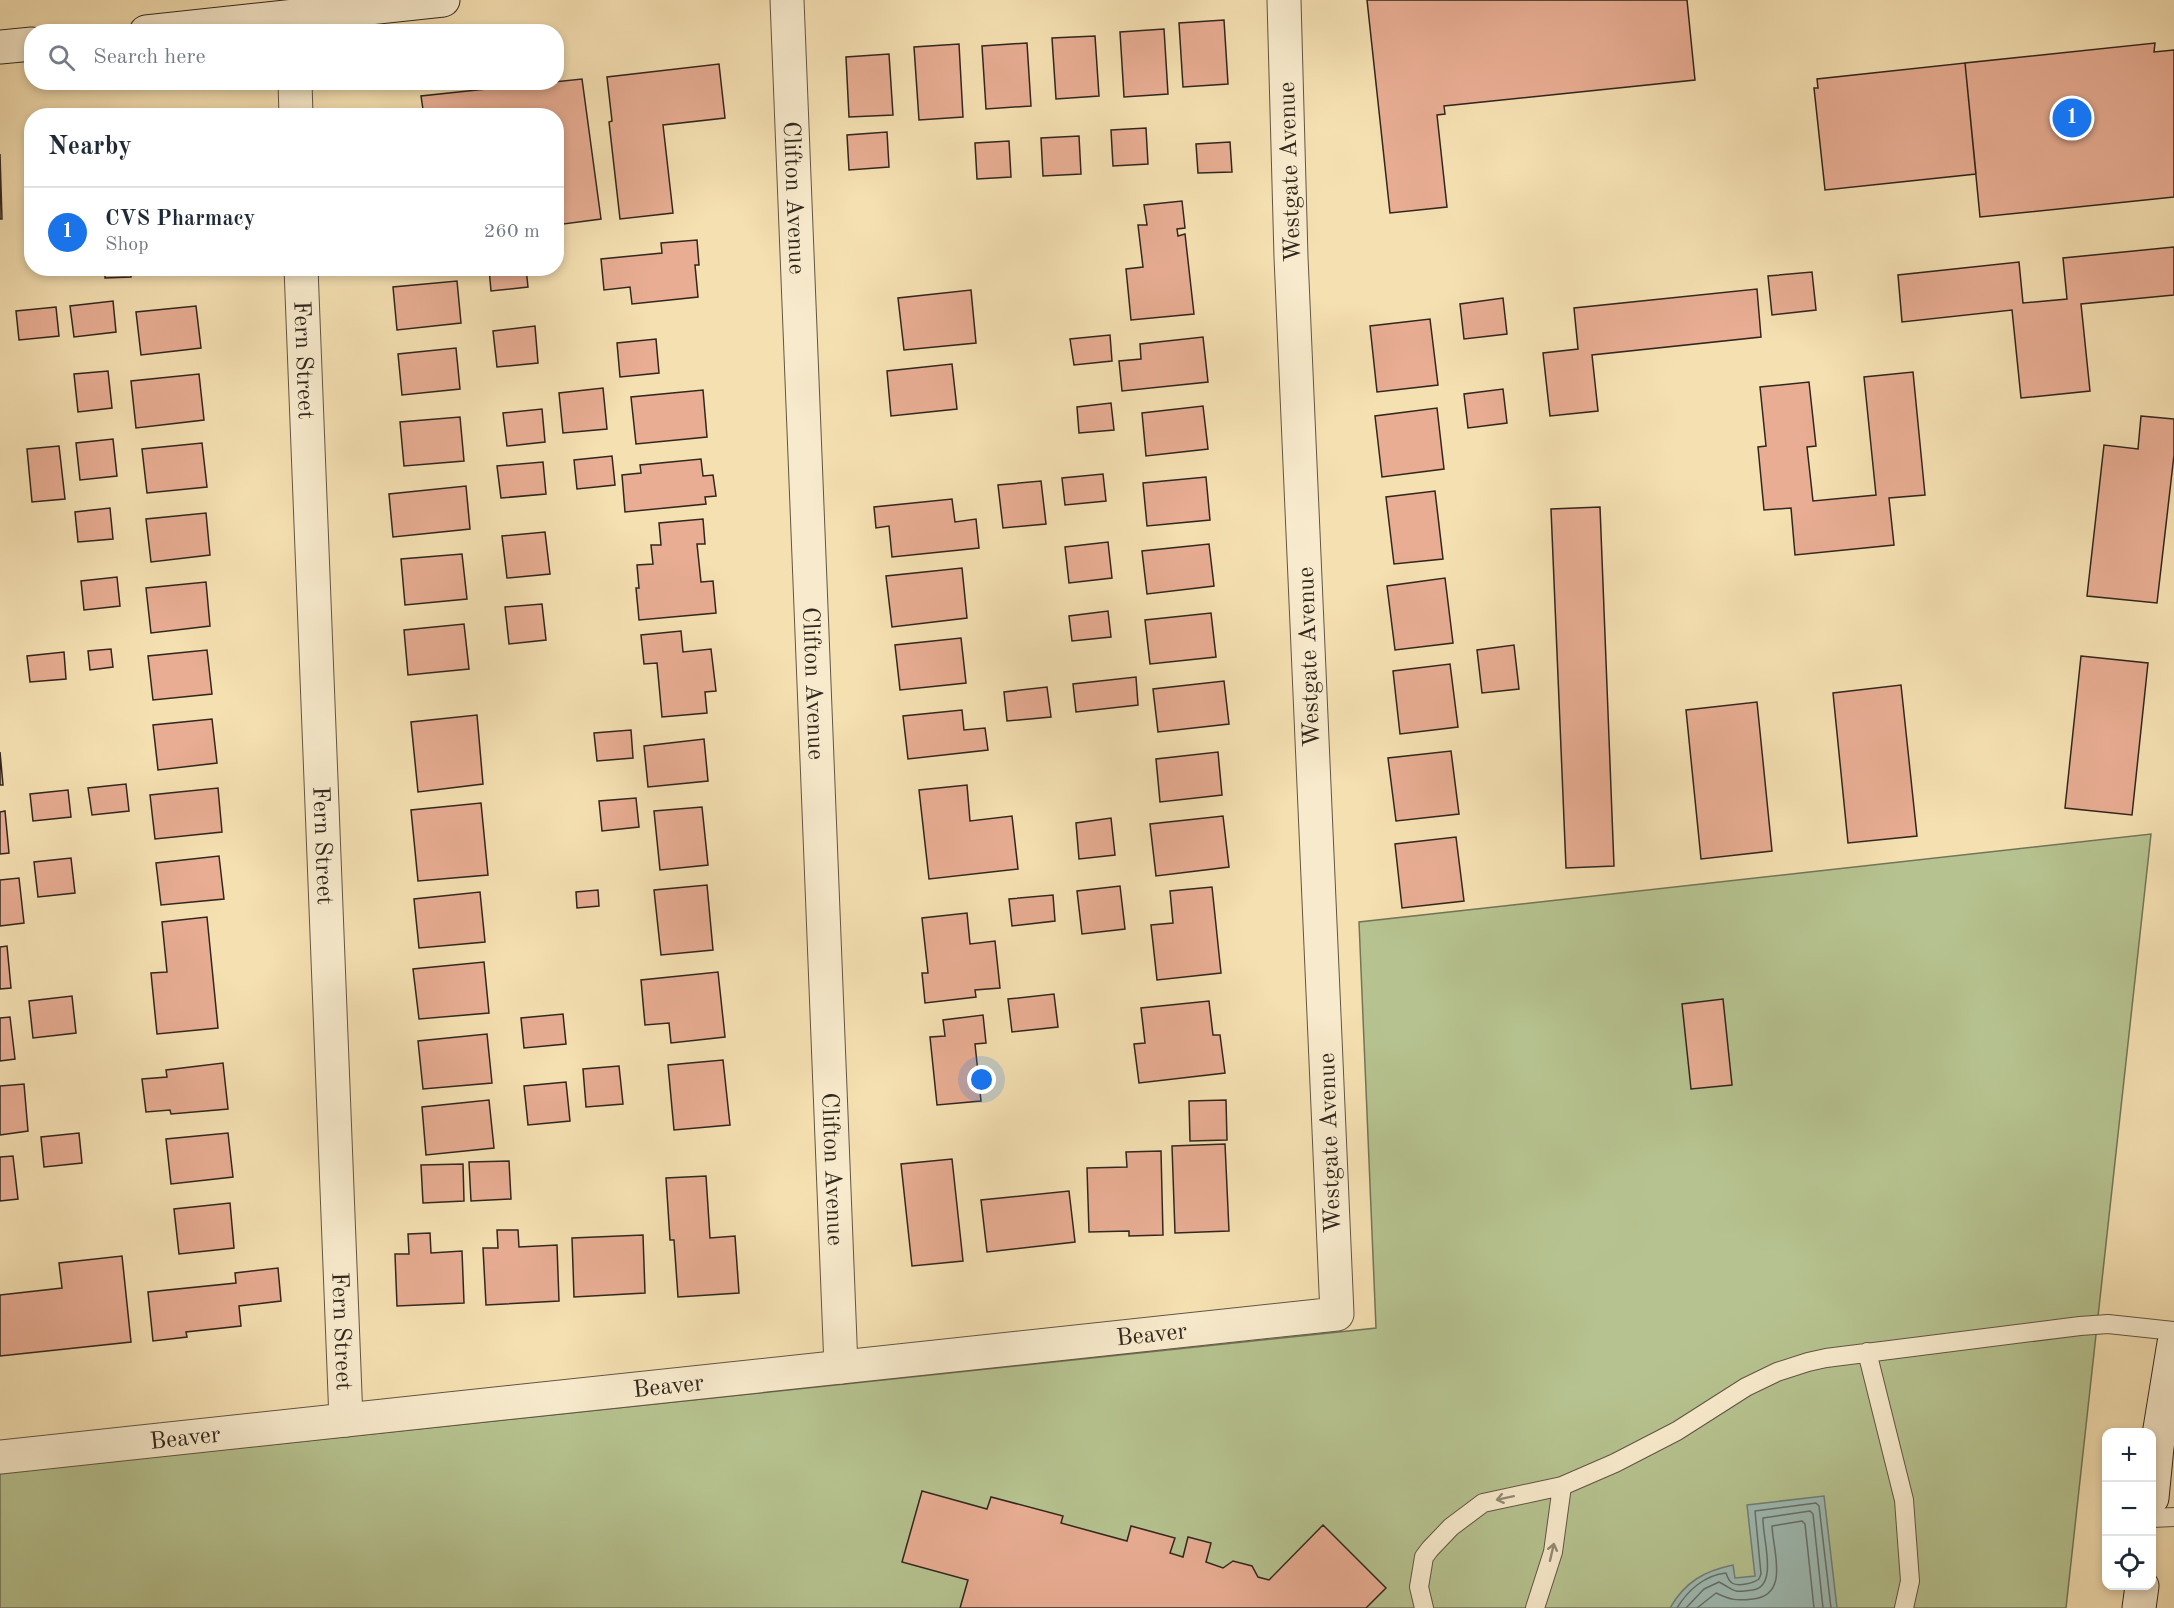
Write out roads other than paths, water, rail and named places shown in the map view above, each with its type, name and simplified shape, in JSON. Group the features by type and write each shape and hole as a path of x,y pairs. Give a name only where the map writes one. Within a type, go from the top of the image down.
{"street":[{"name":"Clifton Avenue","path":"787,0 841,1367"},
{"name":"Westgate Avenue","path":"1284,0 1291,256 1336,1314"},
{"path":"290,24 426,1"},
{"path":"0,47 24,45"},
{"path":"295,90 296,108"},
{"name":"Fern Street","path":"301,276 346,1420"},
{"name":"Beaver","path":"0,1457 1336,1314"},
{"path":"2153,1482 2174,1343"},
{"path":"2139,1608 2141,1590"}],"lane":[{"path":"1424,1608 1419,1587 1421,1566 1430,1549 1451,1527 1483,1503 1562,1486 1615,1463 1677,1431 1763,1378 1808,1362 1867,1352 2080,1326 2108,1324 2174,1331"},
{"path":"1867,1352 1904,1500 1910,1581 1904,1608"},
{"path":"1535,1608 1553,1552 1562,1486"},
{"path":"2156,1518 2174,1517"}],"water":[{"path":"1824,1496 1837,1608 1670,1608 1682,1591 1704,1574 1733,1565 1735,1578 1755,1576 1747,1505"}],"place":[{"name":"CVS Pharmacy","path":"2072,118"}]}
